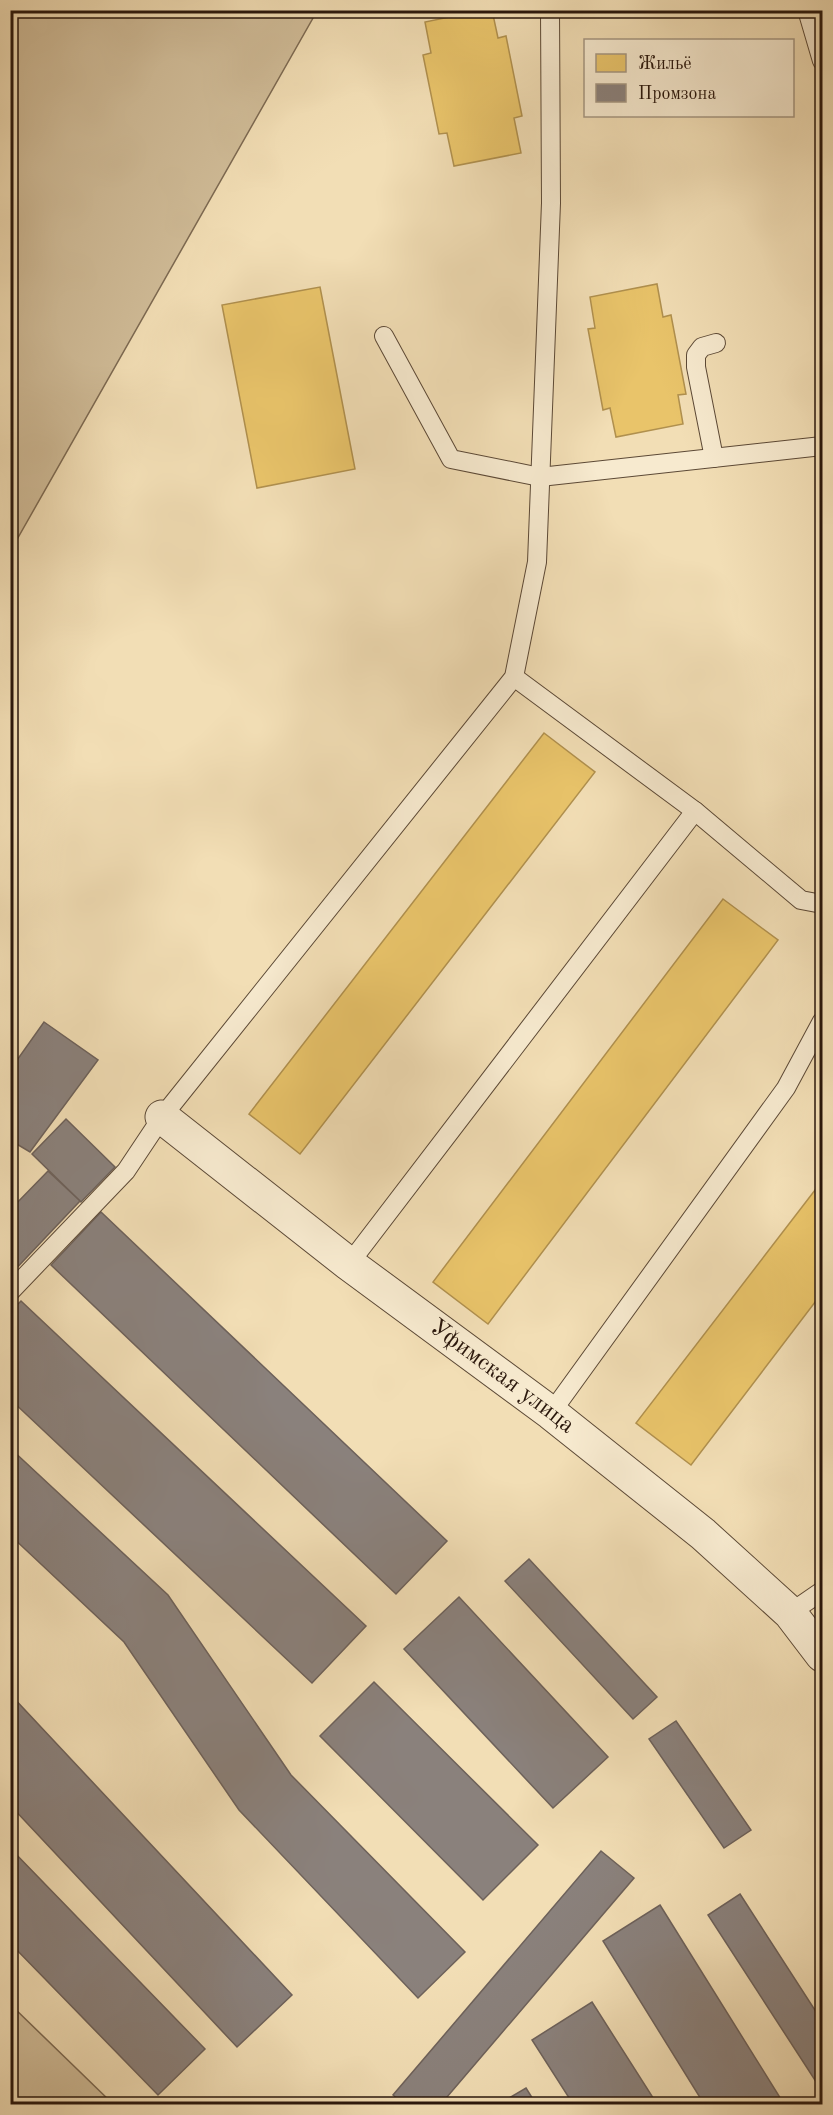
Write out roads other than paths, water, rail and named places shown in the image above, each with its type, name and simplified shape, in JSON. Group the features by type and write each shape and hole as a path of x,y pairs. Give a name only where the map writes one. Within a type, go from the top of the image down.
{"street":[{"name":"Уфимская улица","path":"162,1117 349,1264 551,1413 702,1534 790,1613 822,1655"}],"lane":[{"path":"10,1292 126,1171 162,1117 514,677 537,562 551,203 550,10"},
{"path":"807,10 822,61"},
{"path":"384,336 451,459 540,477 822,446"},
{"path":"714,458 696,367 696,356 702,347 716,342"},
{"path":"514,677 695,811 801,900 822,904"},
{"path":"349,1264 695,811"},
{"path":"551,1413 786,1088 822,1021"},
{"path":"790,1613 822,1590"}]}
